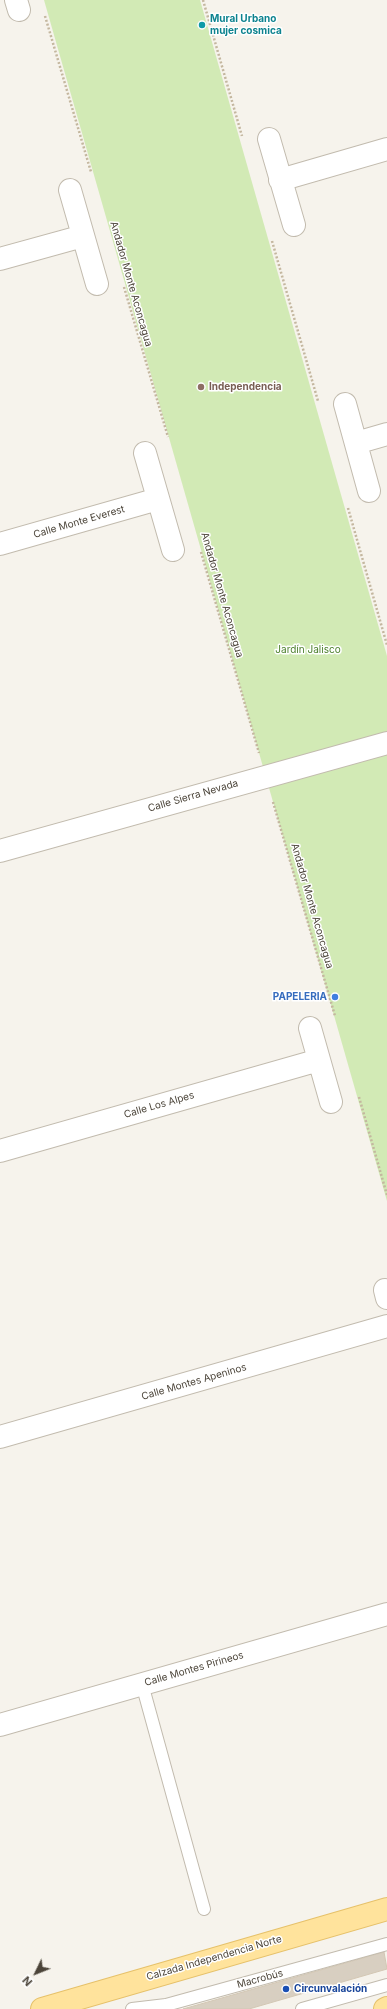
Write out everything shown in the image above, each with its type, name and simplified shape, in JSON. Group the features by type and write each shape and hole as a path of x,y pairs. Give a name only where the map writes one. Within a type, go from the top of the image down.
{"main road":[{"name":"Calzada Independencia Norte","path":"42,2009 387,1909"}],"street":[{"path":"269,139 294,225"},
{"path":"280,180 387,149"},
{"path":"70,190 97,284"},
{"path":"0,260 83,236"},
{"path":"344,404 369,491"},
{"path":"356,443 387,434"},
{"path":"145,453 173,550"},
{"name":"Calle Monte Everest","path":"0,544 158,499"},
{"name":"Calle Sierra Nevada","path":"0,851 387,743"},
{"path":"310,1028 331,1102"},
{"name":"Calle Los Alpes","path":"0,1151 319,1060"},
{"name":"Calle Montes Apeninos","path":"0,1437 387,1326"},
{"name":"Calle Montes Pirineos","path":"0,1725 387,1614"}],"lane":[{"path":"142,1684 204,1909"},
{"name":"Macrobús","path":"132,2009 166,2005 387,1944"},
{"path":"302,2009 387,1985"}],"path":[{"path":"203,0 242,138"},
{"path":"45,15 92,177"},
{"path":"271,238 319,407"},
{"name":"Andador Monte Aconcagua","path":"123,284 168,438"},
{"path":"348,507 387,645"},
{"name":"Andador Monte Aconcagua","path":"199,546 336,1020"},
{"path":"358,1096 387,1195"}],"green space":[{"name":"Jardín Jalisco","path":"44,0 200,0 387,656 387,1201"}],"building":[{"name":"Circunvalación","path":"384,1952 387,1969 249,2009 183,2009"}],"place":[{"name":"Mural Urbano mujer cosmica","path":"202,25"},
{"name":"Independencia","path":"201,387"},
{"name":"PAPELERIA","path":"335,997"},
{"name":"Circunvalación","path":"286,1989"}]}
